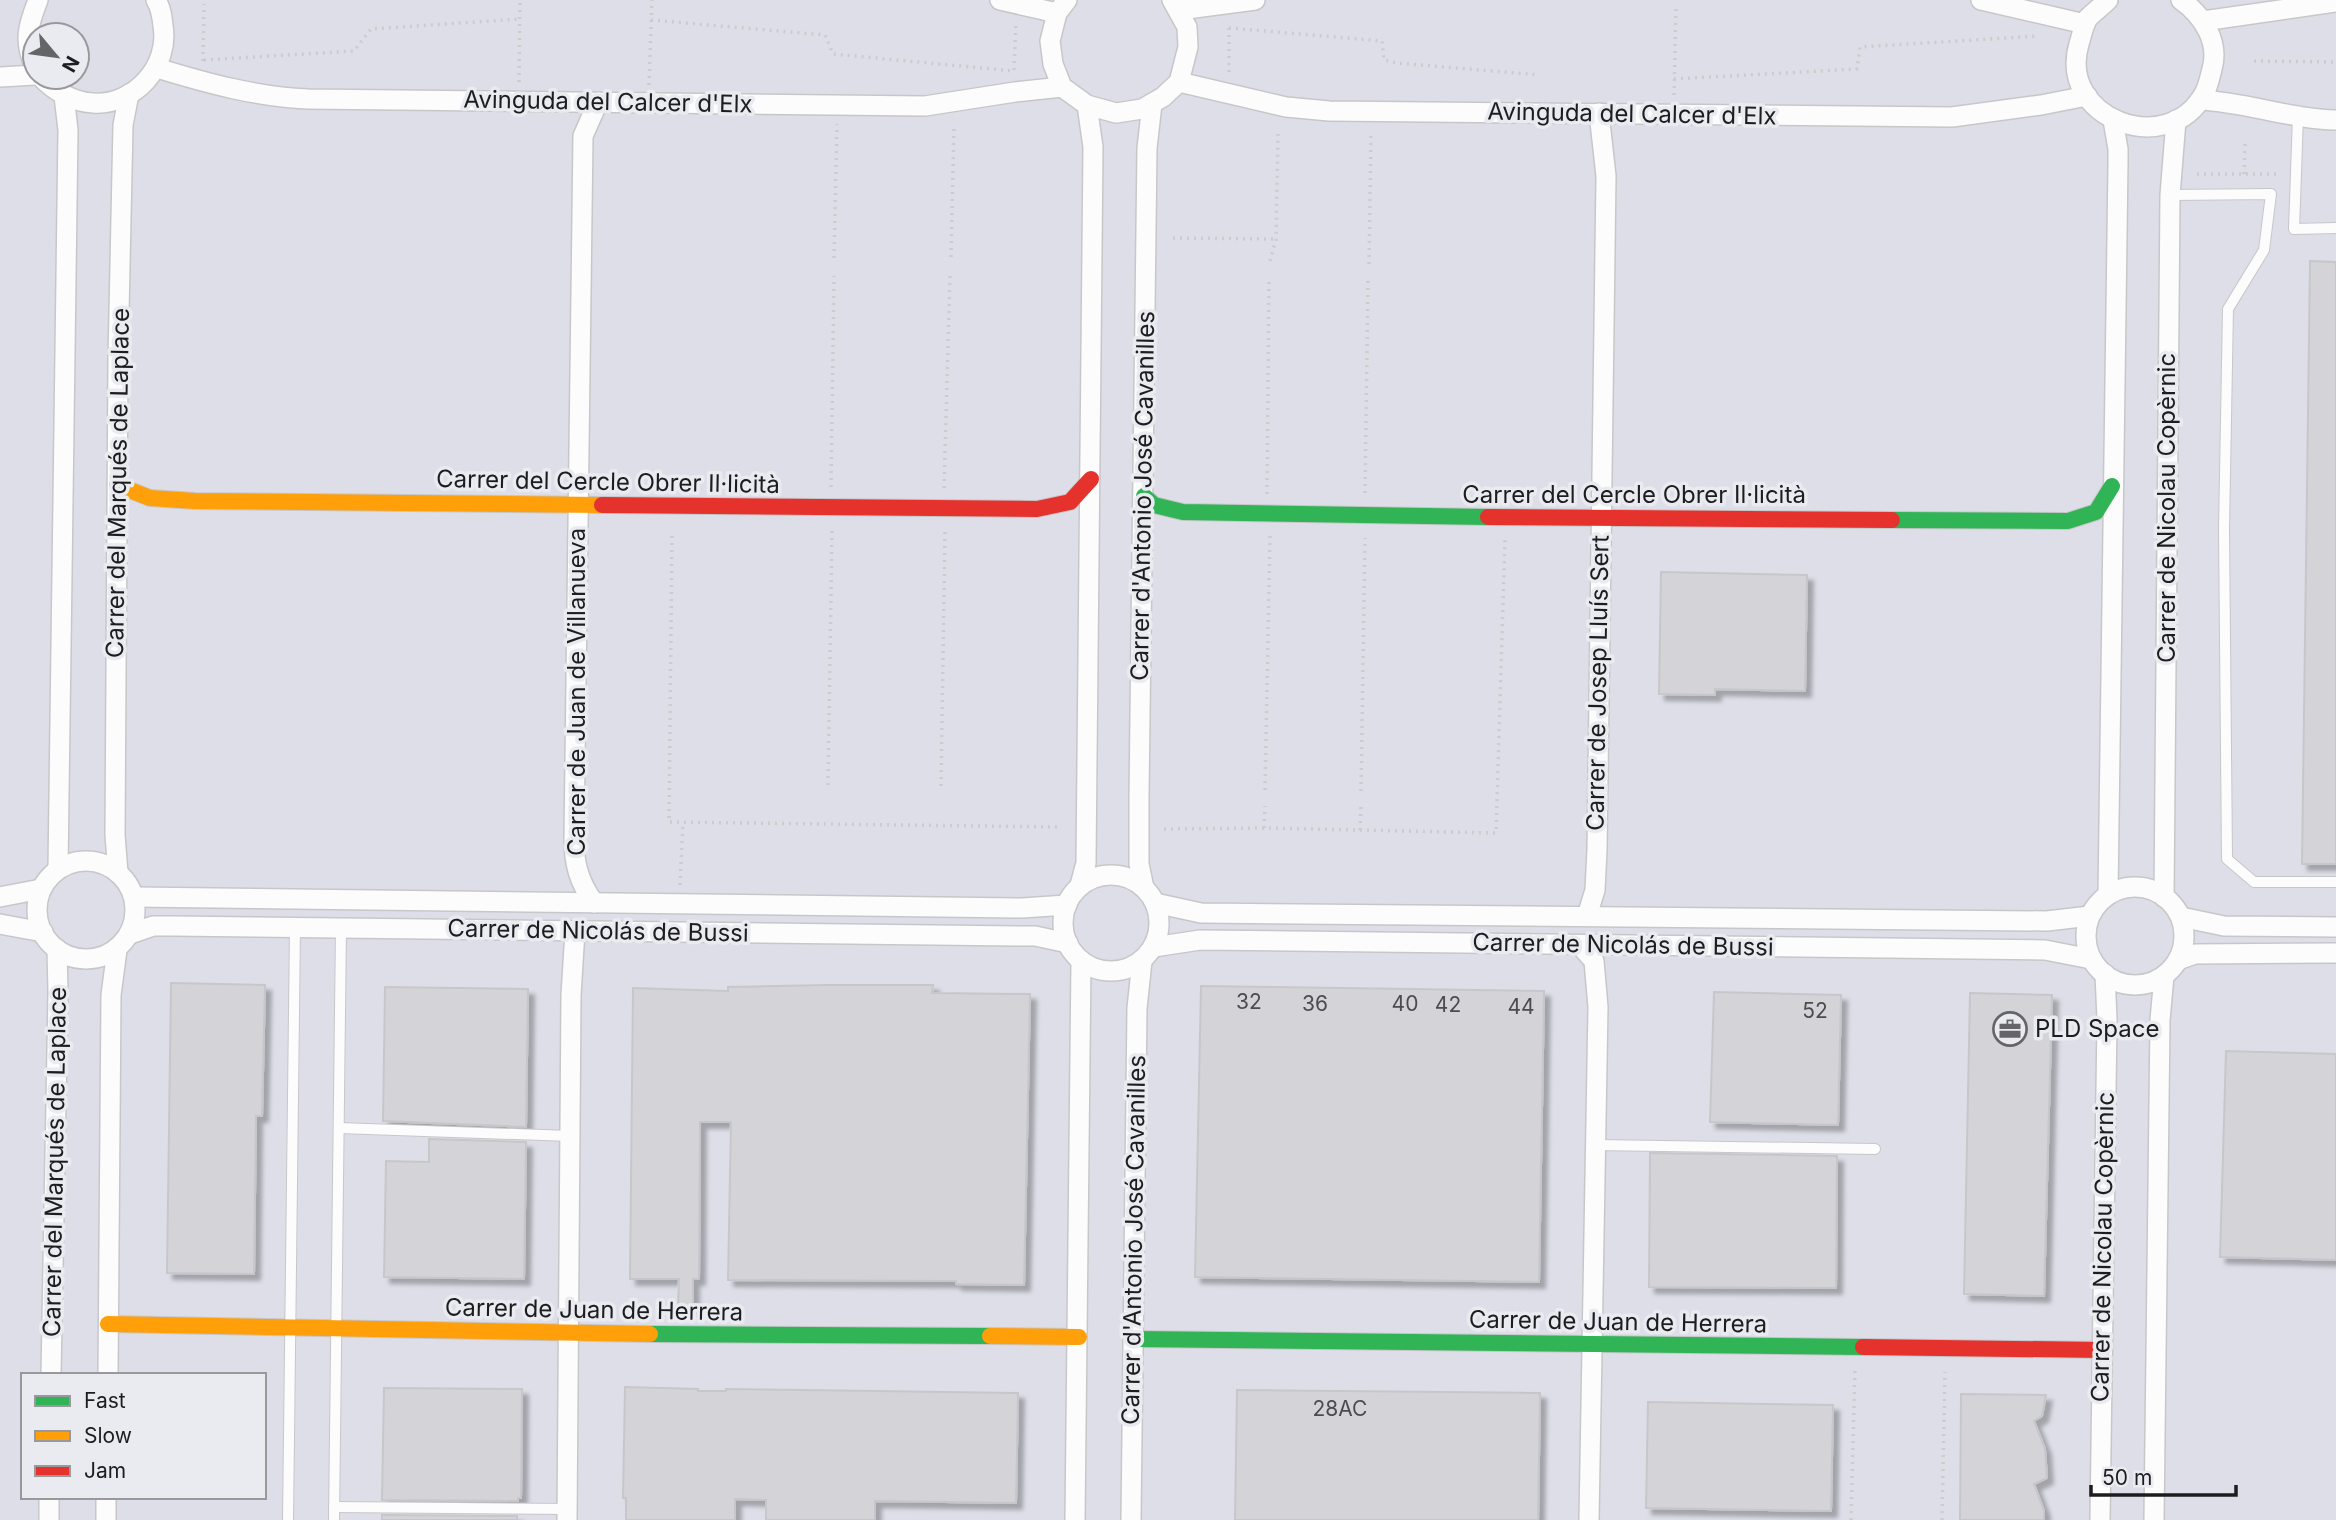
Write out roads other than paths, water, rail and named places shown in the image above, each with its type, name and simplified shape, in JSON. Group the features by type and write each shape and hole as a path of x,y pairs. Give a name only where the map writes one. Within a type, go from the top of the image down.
{"street":[{"path":"30,21 36,0"},
{"path":"58,91 64,96 93,104 119,100 140,88 157,68 166,38 160,6 156,0"},
{"path":"1000,0 1062,6 1050,41 1053,64 1062,87 1087,105 1116,113 1142,109 1163,97 1179,82 1188,47 1187,27 1175,5 1255,0"},
{"path":"1981,0 2085,24"},
{"path":"2108,0 2085,24 2076,55 2079,79 2094,106 2113,120 2132,127 2155,127 2176,120 2189,112 2205,92 2214,62 2208,30 2195,10 2181,0"},
{"path":"2203,21 2336,2"},
{"name":"Avinguda del Calcer d'Elx","path":"157,68 202,81 287,98 925,106 1062,87"},
{"path":"0,77 21,76"},
{"name":"Avinguda del Calcer d'Elx","path":"1179,82 1286,107 1329,111 1952,117 2087,96"},
{"name":"Carrer del Marqués de Laplace","path":"118,873 115,835 117,485 123,125 129,94"},
{"path":"58,869 68,130 64,96"},
{"path":"2200,100 2222,101 2298,116 2336,120"},
{"name":"Carrer de Juan de Villanueva","path":"593,903 582,887 574,863 583,136 597,102"},
{"name":"Carrer d'Antonio José Cavanilles","path":"1149,895 1139,864 1139,797 1147,148 1152,104"},
{"path":"1080,885 1086,863 1091,479 1093,147 1087,105"},
{"name":"Carrer de Josep Lluís Sert","path":"1587,916 1595,891 1597,850 1606,176 1599,113"},
{"path":"2108,895 2118,163 2113,120"},
{"name":"Carrer de Nicolau Copèrnic","path":"2164,897 2170,195 2176,120"},
{"name":"Carrer del Cercle Obrer Il·licità","path":"117,485 150,498 195,501 1037,509 1070,502 1091,479"},
{"name":"Carrer del Cercle Obrer Il·licità","path":"1144,496 1154,505 1183,512 1317,516 2068,521 2096,512 2112,486"},
{"path":"92,861 111,867 118,873 127,881 134,897 136,913 130,934 117,950 100,958 86,960 62,954 48,942 39,924 37,908 41,889 58,869 73,862 92,861"},
{"path":"1114,874 1135,880 1149,895 1158,909 1160,928 1148,954 1125,970 1109,972 1088,966 1074,955 1064,937 1062,920 1068,899 1080,885 1098,876 1114,874"},
{"path":"2140,887 2159,892 2164,897 2174,905 2181,917 2184,940 2178,960 2164,976 2149,983 2129,985 2111,979 2091,959 2087,950 2086,930 2090,916 2108,895 2122,888 2140,887"},
{"path":"0,897 41,889"},
{"name":"Carrer de Nicolás de Bussi","path":"1149,895 1201,914 2046,921 2090,916"},
{"name":"Carrer de Nicolás de Bussi","path":"134,897 1030,908 1067,905"},
{"path":"2181,917 2224,926 2336,927"},
{"path":"0,924 43,932"},
{"name":"Carrer de Nicolás de Bussi","path":"130,934 153,926 1035,936 1068,943"},
{"path":"567,1514 571,995 575,931"},
{"name":"Carrer de Nicolás de Bussi","path":"1148,954 1200,940 2045,950 2091,959"},
{"path":"1580,945 1594,961 1598,1007 1589,1520"},
{"name":"Carrer del Marqués de Laplace","path":"51,1373 57,949"},
{"path":"108,1373 111,995 117,950"},
{"path":"2178,960 2195,954 2336,953"},
{"name":"Carrer d'Antonio José Cavanilles","path":"1130,1520 1137,1008 1148,954"},
{"path":"1075,1520 1082,961"},
{"name":"Carrer de Nicolau Copèrnic","path":"2100,1520 2107,1019 2105,974"},
{"path":"2154,1520 2160,1020 2164,976"},
{"name":"Carrer de Juan de Herrera","path":"108,1324 569,1333 1079,1337"},
{"name":"Carrer de Juan de Herrera","path":"1133,1339 2102,1350"},
{"path":"49,1499 49,1520"},
{"path":"106,1520 107,1499"}],"lane":[{"path":"2298,116 2294,229 2336,228"},
{"path":"2170,195 2271,194 2264,250 2228,309 2224,529 2227,859 2254,882 2336,882"},
{"path":"288,1520 295,928"},
{"path":"334,1520 341,928"},
{"path":"339,1128 570,1136"},
{"path":"1595,1145 1875,1149"},
{"path":"334,1507 567,1514"}],"place":[{"name":"PLD Space","path":"2010,1029"}]}
